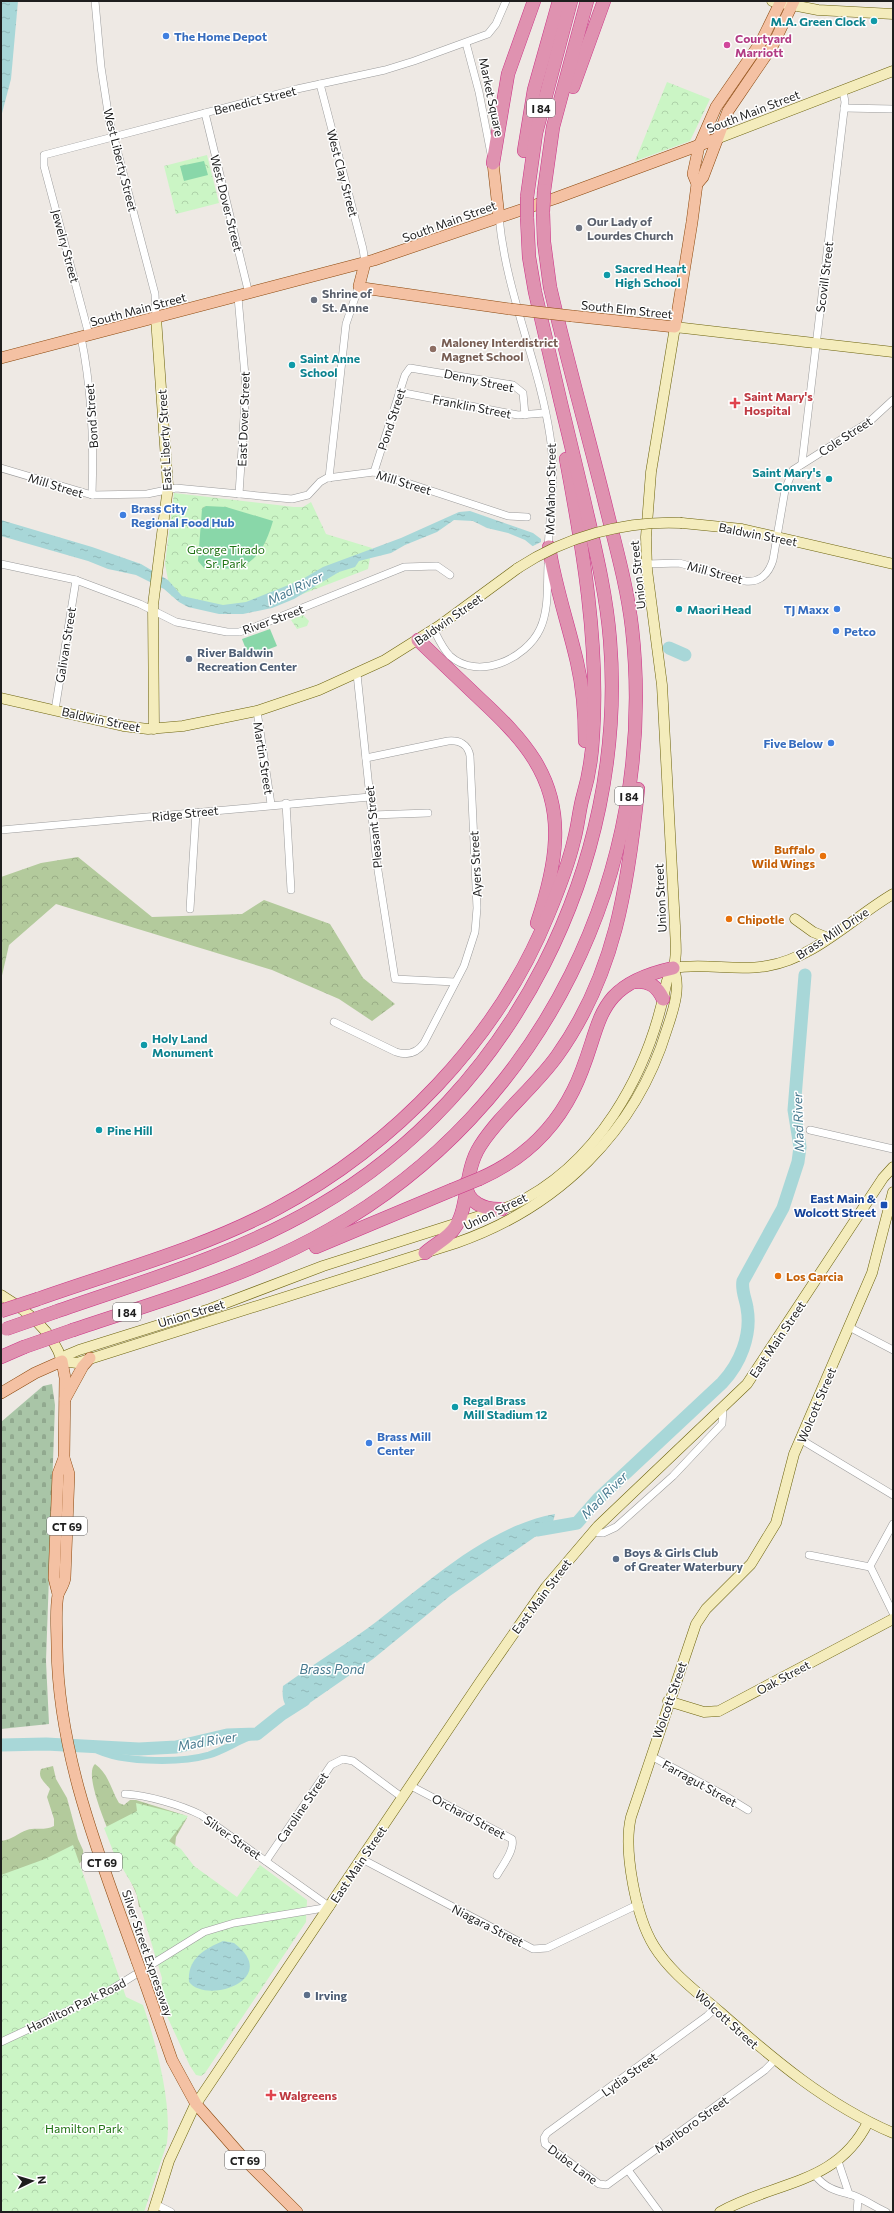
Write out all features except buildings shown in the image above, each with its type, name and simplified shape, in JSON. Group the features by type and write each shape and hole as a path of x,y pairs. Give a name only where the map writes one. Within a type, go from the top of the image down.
{"highway":[{"path":"493,164 508,74 534,1"},
{"path":"529,173 524,150 528,121 536,82 558,1"},
{"name":"I 84","path":"4,1330 237,1248 289,1223 348,1188 409,1140 448,1102 486,1057 529,993 562,927 587,858 603,790 610,723 611,660 605,596 535,292 530,257 527,217 529,173 539,118 571,1"},
{"name":"I 84","path":"1,1357 72,1330 233,1275 285,1253 350,1218 387,1193 421,1166 474,1116 527,1049 571,975 599,912 622,831 634,755 636,672 629,605 620,562 550,287 544,242 543,212 548,149 587,1"},
{"path":"548,149 559,133 577,73 604,1"},
{"path":"1,1311 224,1233 273,1210 318,1184 362,1154 413,1110 458,1061 497,1008 531,952 548,918 570,857 584,795 588,784 593,735 593,664 583,564 566,459 568,431"},
{"path":"548,547 554,577 580,679 585,732 584,795"},
{"path":"418,640 524,743 539,767 552,804 555,846 544,900 528,945 503,992 497,1008"},
{"path":"425,1253 451,1233 457,1224 470,1167 481,1144 492,1129 538,1081 556,1057 583,1014 602,975 616,930 628,873 639,780 639,770 634,755"},
{"path":"285,1253 305,1252 366,1224 479,1179 503,1167 524,1153 556,1120 578,1081 605,1008 616,993 630,982 650,974 673,968"},
{"path":"630,982 643,981 650,983 656,988 663,999"},
{"path":"466,1183 469,1195 479,1205 486,1209 502,1210"}],"main road":[{"path":"778,2 828,11 893,14"},
{"name":"Union Street","path":"673,968 667,978 653,1036 644,1061 630,1088 609,1121 583,1152 552,1180 526,1198 502,1210 324,1266 210,1308 79,1350 67,1355 62,1362 73,1364 425,1253 489,1231 535,1206 581,1170 617,1128 643,1087 662,1045 676,989 677,979 673,968 675,926 662,685 647,564 646,523 648,491 697,184 693,174 699,146 716,107 759,45 778,2"},
{"name":"Union Street","path":"697,184 703,177 716,139 731,105 767,55 793,4"},
{"name":"South Main Street","path":"1,358 364,263 699,146 893,71"},
{"name":"Market Square","path":"493,164 499,217"},
{"path":"359,286 364,263"},
{"name":"South Elm Street","path":"359,286 368,289 510,309 893,352"},
{"name":"East Liberty Street","path":"154,729 153,611 168,490 156,318"},
{"name":"Baldwin Street","path":"1,698 123,726 154,729 203,722 257,711 314,692 357,674 434,630 518,568 561,545 601,531 646,524 682,523 728,527 893,564"},
{"name":"Brass Mill Drive","path":"673,968 698,965 743,968 767,966 790,960 828,938 893,894"},
{"path":"795,919 813,932 828,938"},
{"path":"609,1121 617,1128"},
{"name":"East Main Street","path":"154,2208 171,2156 196,2104 529,1612 560,1570 593,1532 723,1408 754,1375 883,1178 893,1167"},
{"name":"Wolcott Street","path":"893,1192 875,1266 800,1439 791,1464 780,1512 773,1530 751,1564 700,1616 668,1701 631,1817 627,1836 629,1862 647,1932 656,1950 672,1969 775,2060 806,2083 868,2122 893,2133"},
{"path":"1,1295 24,1310 42,1328 54,1344 62,1362 35,1373 1,1393"},
{"path":"64,1400 81,1370 90,1358"},
{"name":"Silver Street Expressway","path":"62,1362 64,1374 64,1458 58,1470 54,1581 58,1594 58,1675 66,1734 90,1826 137,1961 172,2060 196,2104"},
{"name":"Oak Street","path":"668,1701 704,1712 719,1711 893,1619"},
{"name":"CT 69","path":"196,2104 245,2160 297,2212"},
{"path":"720,2212 754,2196 815,2175 838,2161 856,2142 868,2122"}],"street":[{"name":"West Liberty Street","path":"95,1 103,83 113,136 155,294 156,318"},
{"path":"466,43 485,36 490,32 506,1"},
{"name":"Benedict Street","path":"43,156 48,153 113,136 320,84 385,70 466,43"},
{"name":"Market Square","path":"466,43 480,97 493,164"},
{"name":"West Clay Street","path":"320,84 361,242 364,263"},
{"name":"Scovill Street","path":"802,463 844,108 843,91"},
{"path":"844,108 893,109"},
{"name":"West Dover Street","path":"205,113 249,294"},
{"name":"Jewelry Street","path":"43,156 85,336"},
{"name":"McMahon Street","path":"434,630 449,654 468,664 484,666 495,665 522,652 534,639 543,622 546,602 552,457 545,413 509,281 499,217"},
{"path":"329,478 346,324 359,286"},
{"name":"East Dover Street","path":"238,296 246,387 239,494"},
{"name":"Bond Street","path":"85,336 92,417 92,495"},
{"name":"Pond Street","path":"374,472 406,371 410,368"},
{"name":"Denny Street","path":"410,368 513,385 523,393 525,415"},
{"name":"Franklin Street","path":"399,392 525,415 545,413"},
{"name":"Cole Street","path":"777,537 788,478 795,468 869,422 893,400"},
{"name":"Mill Street","path":"1,468 92,495 139,494 176,488 299,498 308,495 320,482 329,478 374,472 508,516 527,517"},
{"name":"Mill Street","path":"647,564 679,563 740,580 752,581 760,578 769,570 774,557 777,537"},
{"name":"River Street","path":"1,564 76,580 140,604 166,618 222,632 239,632 404,567 437,566 450,575"},
{"name":"Galivan Street","path":"55,710 76,580"},
{"name":"Pleasant Street","path":"357,674 380,893 395,979 455,982"},
{"name":"Martin Street","path":"257,711 271,804"},
{"name":"Ayers Street","path":"334,1022 396,1052 409,1054 420,1048 455,982 472,943 477,908 470,756 464,744 459,741 448,741 366,758"},
{"name":"Ridge Street","path":"1,830 271,804 370,797"},
{"path":"286,803 291,890"},
{"path":"190,908 196,812"},
{"path":"372,815 428,813"},
{"path":"810,1130 893,1149"},
{"path":"849,1327 893,1350"},
{"path":"593,1532 603,1533 616,1527 673,1476 723,1423 723,1408"},
{"path":"800,1439 893,1495"},
{"path":"893,1524 872,1559 870,1567 893,1613"},
{"path":"809,1555 870,1567"},
{"name":"Farragut Street","path":"651,1756 722,1794 748,1810"},
{"name":"Caroline Street","path":"266,1861 331,1765 343,1759 353,1761 403,1798"},
{"name":"Orchard Street","path":"411,1786 512,1839 513,1843 510,1852 497,1875"},
{"name":"Silver Street","path":"125,1794 138,1795 196,1812 330,1906"},
{"name":"Niagara Street","path":"362,1860 533,1949 546,1948 639,1904"},
{"name":"Hamilton Park Road","path":"1,2042 104,1994 204,1932 234,1924 330,1906"},
{"name":"Lydia Street","path":"543,2140 547,2133 707,2016 715,2008"},
{"name":"Marlboro Street","path":"605,2185 628,2170 765,2070 775,2060"},
{"name":"Dube Lane","path":"543,2140 547,2146 599,2184 605,2185"},
{"path":"838,2161 849,2194"},
{"path":"628,2170 659,2212"},
{"path":"815,2175 825,2186 841,2194 849,2194 886,2212"},
{"path":"857,2212 858,2199"},
{"path":"154,2208 171,2212"}],"green space":[{"path":"667,82 710,99 690,141 635,161"},
{"path":"207,155 219,203 176,214 164,166"},
{"path":"204,161 208,175 184,181 180,166"},
{"name":"George Tirado Sr. Park","path":"174,493 294,507 303,507 311,502 326,534 372,548 368,569 274,605 197,606 171,596 165,564"},
{"path":"206,506 226,507 273,521 266,541 254,558 248,563 238,567 204,568 198,561 202,509"},
{"path":"303,615 309,621 307,626 297,629 291,620"},
{"path":"270,629 277,646 249,657 242,639"},
{"path":"78,857 152,917 242,914 264,900 330,924 363,978 395,1004 372,1021 339,999 272,970 56,904 9,945 1,980 1,877 41,863"},
{"path":"52,1384 55,1405 46,1661 49,1724 1,1729 1,1422 43,1386"},
{"path":"95,1764 104,1772 119,1803 124,1805 130,1800 136,1800 184,1815 187,1818 176,1837 175,1847 144,1908 139,1907 137,1895 99,1806 92,1773"},
{"path":"53,1766 56,1779 67,1798 78,1839 83,1850 84,1858 80,1863 1,1897 1,1841 27,1830 54,1826 54,1819 47,1797 50,1789 42,1780 40,1775 41,1769"},
{"path":"136,1803 188,1816 169,1841 181,1849 194,1866 237,1897 260,1865 307,1900 306,1922 205,2073 201,2076 196,2075 190,2066 160,2001 162,1978 135,1889 115,1856 104,1828 137,1811"},
{"name":"Hamilton Park","path":"73,1845 126,1997 143,2005 148,2020 158,2055 165,2092 168,2127 167,2143 144,2212 1,2212 1,1875 45,1859"}],"water":[{"path":"1,1 18,1 11,79 1,117"},
{"path":"470,511 533,533 541,539 541,553 525,540 508,533 487,528 473,521 454,520 437,532 405,545 391,553 359,561 355,567 339,572 294,599 272,608 243,614 219,614 188,607 179,602 164,589 136,575 108,569 88,561 1,536 1,520 92,547 141,564 168,580 182,596 223,605 246,602 301,580 323,567 401,538 459,512"},
{"name":"Brass Pond","path":"555,1514 553,1522 554,1530 542,1532 450,1596 373,1659 301,1709 293,1711 287,1707 283,1697 283,1686 368,1628 456,1560 504,1531 529,1521"},
{"path":"223,1941 234,1943 247,1956 250,1968 246,1977 236,1985 210,1991 198,1988 189,1982 191,1967 198,1956 203,1951"}],"pier":[{"path":"543,541 543,553 540,554 531,547"}],"waterway":[{"name":"Mad River","path":"669,648 685,655"},
{"name":"Mad River","path":"537,1530 577,1523 598,1499 722,1383 739,1358 746,1339 748,1328 743,1281 783,1208 798,1162 800,1147 794,1110 805,975"},
{"name":"Mad River","path":"1,1745 46,1744 139,1749 176,1747 227,1735 257,1734 282,1714 304,1700"},
{"path":"89,1745 114,1756 130,1759 182,1759 197,1758 209,1755 255,1735"}],"place":[{"name":"M.A. Green Clock","path":"874,21"},
{"name":"The Home Depot","path":"166,36"},
{"name":"Courtyard Marriott","path":"727,45"},
{"name":"Our Lady of Lourdes Church","path":"579,228"},
{"name":"Sacred Heart High School","path":"607,275"},
{"name":"Shrine of St. Anne","path":"314,300"},
{"name":"Maloney Interdistrict Magnet School","path":"433,349"},
{"name":"Saint Anne School","path":"292,365"},
{"name":"Saint Mary's Hospital","path":"735,403"},
{"name":"Saint Mary's Convent","path":"829,479"},
{"name":"Brass City Regional Food Hub","path":"123,515"},
{"name":"Maori Head","path":"679,609"},
{"name":"TJ Maxx","path":"837,609"},
{"name":"Petco","path":"836,631"},
{"name":"River Baldwin Recreation Center","path":"189,659"},
{"name":"Five Below","path":"831,743"},
{"name":"Buffalo Wild Wings","path":"823,856"},
{"name":"Chipotle","path":"729,919"},
{"name":"Holy Land Monument","path":"144,1045"},
{"name":"Pine Hill","path":"99,1130"},
{"name":"East Main & Wolcott Street","path":"884,1205"},
{"name":"Los Garcia","path":"778,1276"},
{"name":"Regal Brass Mill Stadium 12","path":"455,1407"},
{"name":"Brass Mill Center","path":"369,1443"},
{"name":"Boys & Girls Club of Greater Waterbury","path":"616,1559"},
{"name":"Irving","path":"307,1995"},
{"name":"Walgreens","path":"271,2095"}]}
